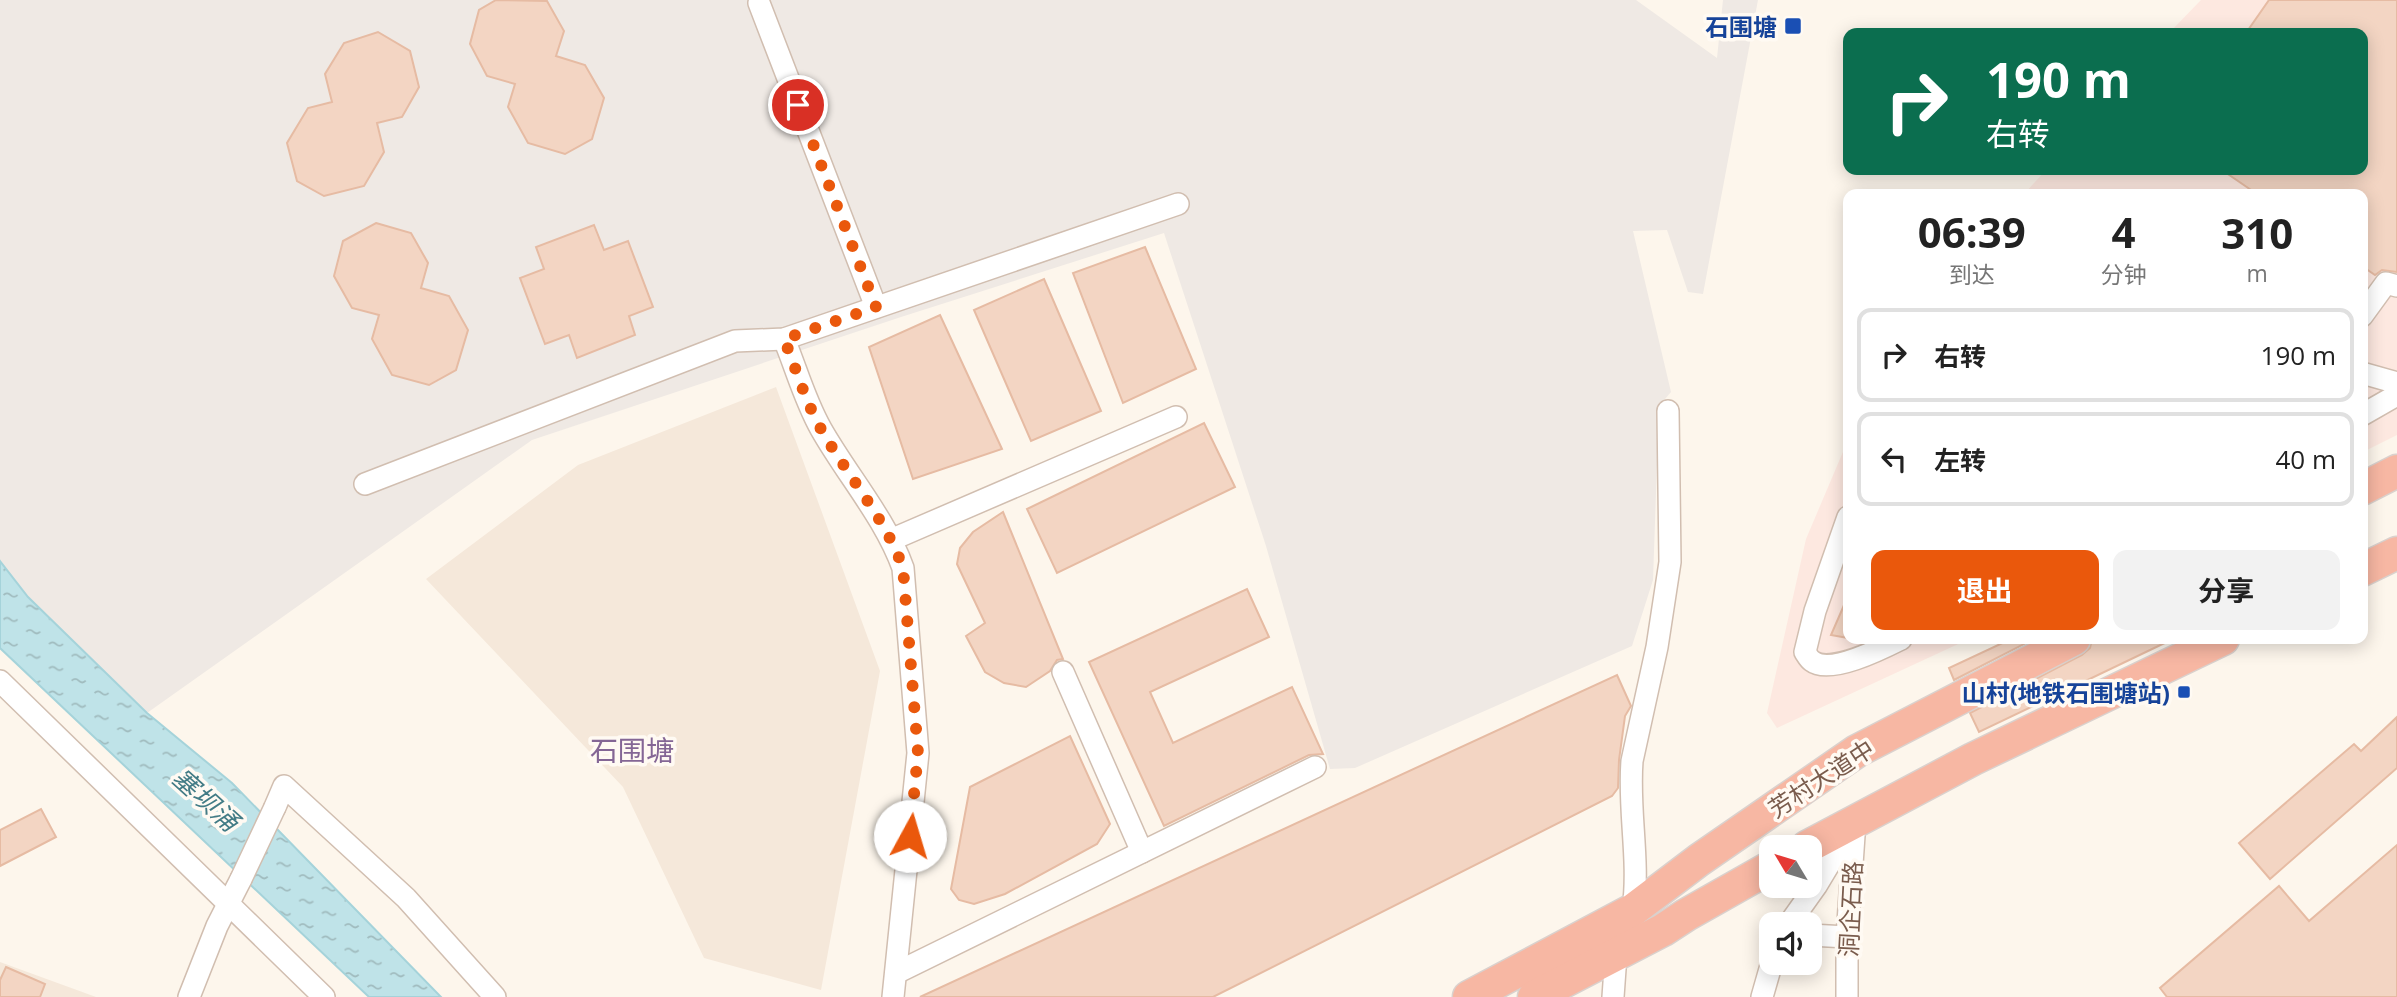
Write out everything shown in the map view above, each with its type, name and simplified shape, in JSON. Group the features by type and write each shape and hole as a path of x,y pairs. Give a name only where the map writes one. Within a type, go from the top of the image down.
{"highway":[{"path":"2368,486 2397,471"},
{"path":"2368,567 2397,553"},
{"name":"芳村大道中","path":"1469,997 1633,910 1699,860 1857,751 2064,644"},
{"name":"芳村大道中","path":"1822,839 1973,760 2213,644"},
{"path":"1534,997 1616,955 1759,874"}],"street":[{"path":"759,3 876,307"},
{"path":"365,484 735,341 784,339 1178,204"},
{"path":"2368,308 2386,283 2397,286"},
{"path":"784,339 819,426 893,540 903,568 918,753 893,997"},
{"path":"2368,375 2397,383"},
{"path":"2368,412 2397,395"},
{"path":"1633,910 1636,849 1630,781 1632,761 1657,647 1670,562 1668,411"},
{"path":"893,540 1176,416"},
{"path":"1843,531 1815,611 1805,652 1812,662 1826,666 1870,654 1891,644"},
{"path":"1063,672 1142,852"},
{"path":"0,681 324,997"},
{"path":"896,973 1315,767"},
{"path":"189,997 217,926 284,786 406,898 495,997"},
{"path":"1798,912 1854,821"},
{"name":"洞企石路","path":"1847,997 1847,937 1854,821"},
{"path":"1822,936 1847,937"},
{"path":"1613,997 1616,955"},
{"path":"1762,997 1768,975"}],"shaded area":[{"path":"0,0 1636,0 1717,58 1723,0 1758,0 1703,294 1688,292 1667,230 1633,231 1671,392 1659,406 1653,580 1632,646 1355,768 1330,769 1266,546 1164,233 532,440 147,713 28,597 0,561"},
{"path":"2201,0 2397,0 2397,435 2368,450 2368,189 2029,189 2041,175 2368,175 2368,28 2174,28"},
{"path":"776,387 880,671 821,990 704,958 623,787 426,579 578,465"},
{"path":"1843,452 1843,644 1958,644 1777,728 1767,713 1806,539"},
{"path":"0,962 96,997 0,997"}],"water":[{"name":"塞坝涌","path":"0,561 28,597 147,713 232,783 441,997 369,997 0,648"}],"building":[{"path":"496,0 547,1 564,31 556,56 585,65 604,98 592,139 565,154 528,143 508,107 515,84 487,76 470,44 479,10"},
{"path":"2269,0 2397,0 2397,272 2382,270 2375,275 2368,270 2368,189 2250,189 2229,175 2368,175 2368,28 2249,28"},
{"path":"378,32 410,51 419,87 402,117 377,123 384,152 364,186 324,196 297,181 287,143 308,108 332,102 325,74 344,43"},
{"path":"376,223 411,233 428,263 421,288 449,296 468,330 456,370 429,385 392,375 372,339 379,315 352,308 334,276 343,241"},
{"path":"594,225 604,250 628,241 653,307 629,316 635,335 577,358 569,335 545,344 520,278 544,269 536,247"},
{"path":"1145,247 1196,369 1123,403 1073,273"},
{"path":"1044,279 1101,411 1031,441 974,310"},
{"path":"940,315 1002,449 913,479 869,347"},
{"path":"1204,423 1235,487 1057,573 1027,509"},
{"path":"1003,512 1063,659 1057,660 1050,671 1026,687 1004,683 985,672 966,636 985,623 957,564 960,548 973,532"},
{"path":"1247,589 1269,637 1150,692 1173,743 1292,687 1323,754 1309,755 1164,826 1089,662"},
{"path":"1843,607 1843,637 1831,635"},
{"path":"2000,644 2024,644 1954,680 1949,668"},
{"path":"2091,644 2163,644 1979,732 1970,713 2082,655"},
{"path":"1617,675 1631,706 1625,716 1618,788 1612,796 1213,997 920,997"},
{"path":"2397,717 2397,768 2270,879 2239,843 2354,744 2361,751"},
{"path":"1070,736 1110,824 1097,844 1005,894 974,904 959,900 951,889 970,787"},
{"path":"41,809 56,837 0,866 0,830"},
{"path":"2397,845 2397,997 2167,997 2160,988 2279,886 2309,921"},
{"path":"6,967 45,984 40,997 0,997 0,980"}],"place":[{"name":"石围塘","path":"1793,26"},
{"name":"山村(地铁石围塘站)","path":"2184,692"}],"district":[{"name":"石围塘","path":"632,750"}],"route":[{"path":"798,105 876,307 784,339 819,426 893,540 903,568 918,753 910,836"}]}
